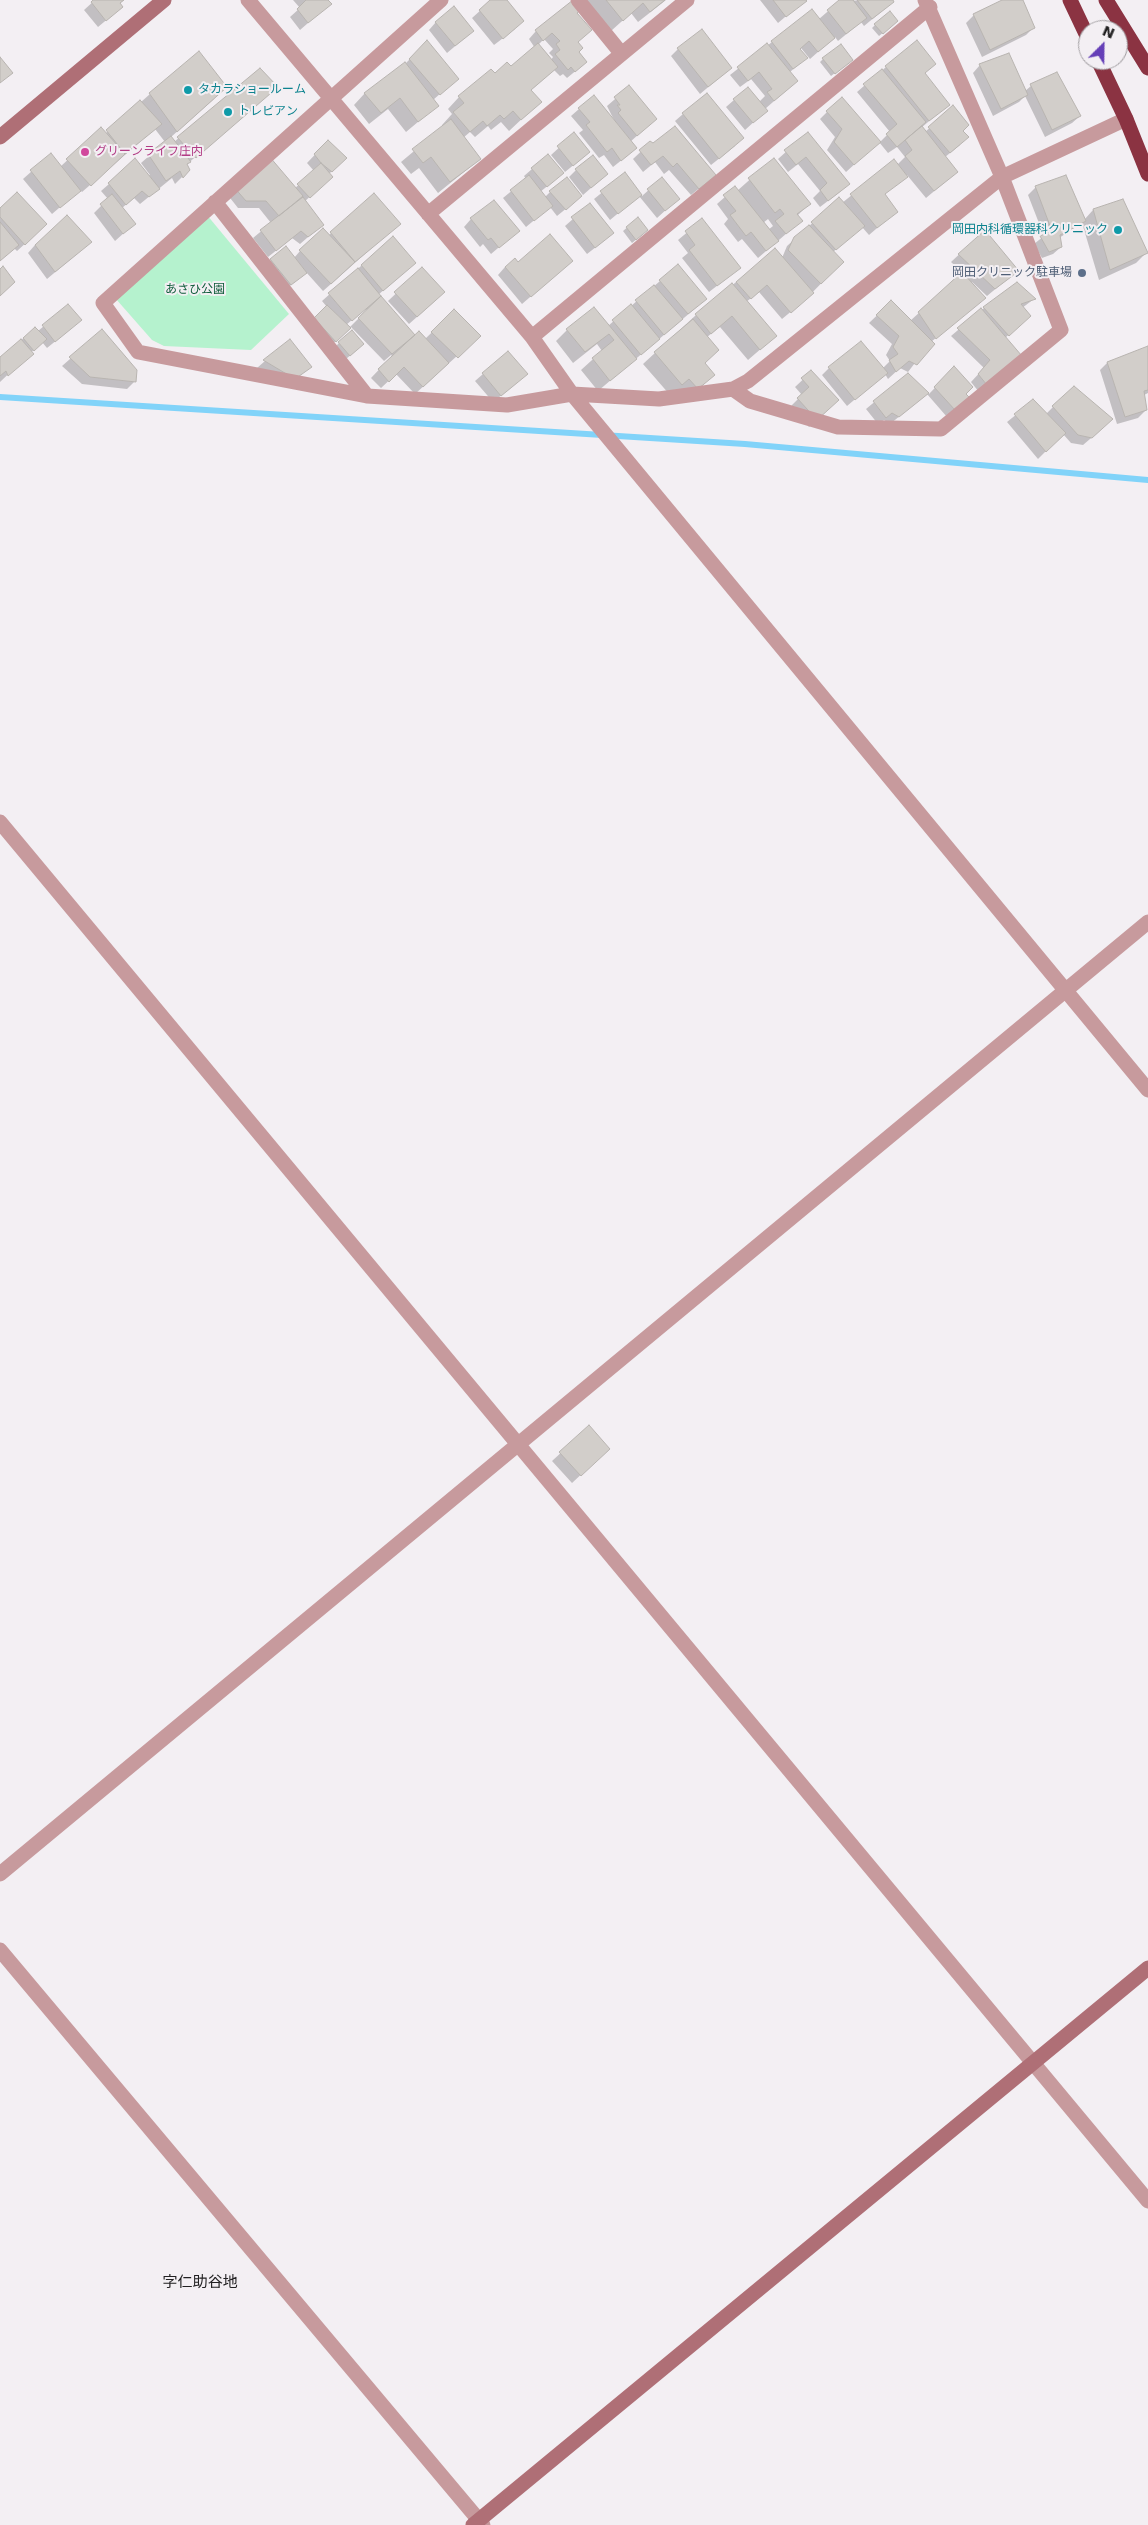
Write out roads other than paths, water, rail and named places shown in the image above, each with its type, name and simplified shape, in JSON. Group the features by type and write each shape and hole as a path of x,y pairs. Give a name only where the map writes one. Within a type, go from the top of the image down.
{"highway":[{"path":"1070,0 1079,20"},
{"path":"1106,0 1148,68"},
{"path":"1103,70 1126,119 1148,174"}],"street":[{"path":"0,137 164,0"},
{"path":"248,0 532,337 572,394 1148,1090"},
{"path":"441,0 103,302 138,352 367,396 507,405 572,394 659,399 733,389 748,381 1002,177 1126,119"},
{"path":"578,0 621,53"},
{"path":"428,214 687,0"},
{"path":"532,337 927,3 1002,177 1061,330 941,429 838,427 750,401 733,389"},
{"path":"215,202 367,396"},
{"path":"0,822 517,1446 1148,2201"},
{"path":"0,1874 1148,922"},
{"path":"0,1950 479,2523 1148,1968"}],"waterway":[{"path":"0,397 745,444 1148,480"}],"place":[{"name":"タカラショールーム","path":"188,90"},
{"name":"トレビアン","path":"228,112"},
{"name":"グリーンライフ庄内","path":"85,152"},
{"name":"岡田内科循環器科クリニック","path":"1118,230"},
{"name":"岡田クリニック駐車場","path":"1082,273"}],"district":[{"name":"字仁助谷地","path":"200,2283"}],"park label":[{"name":"あさひ公園","path":"195,290"}]}
